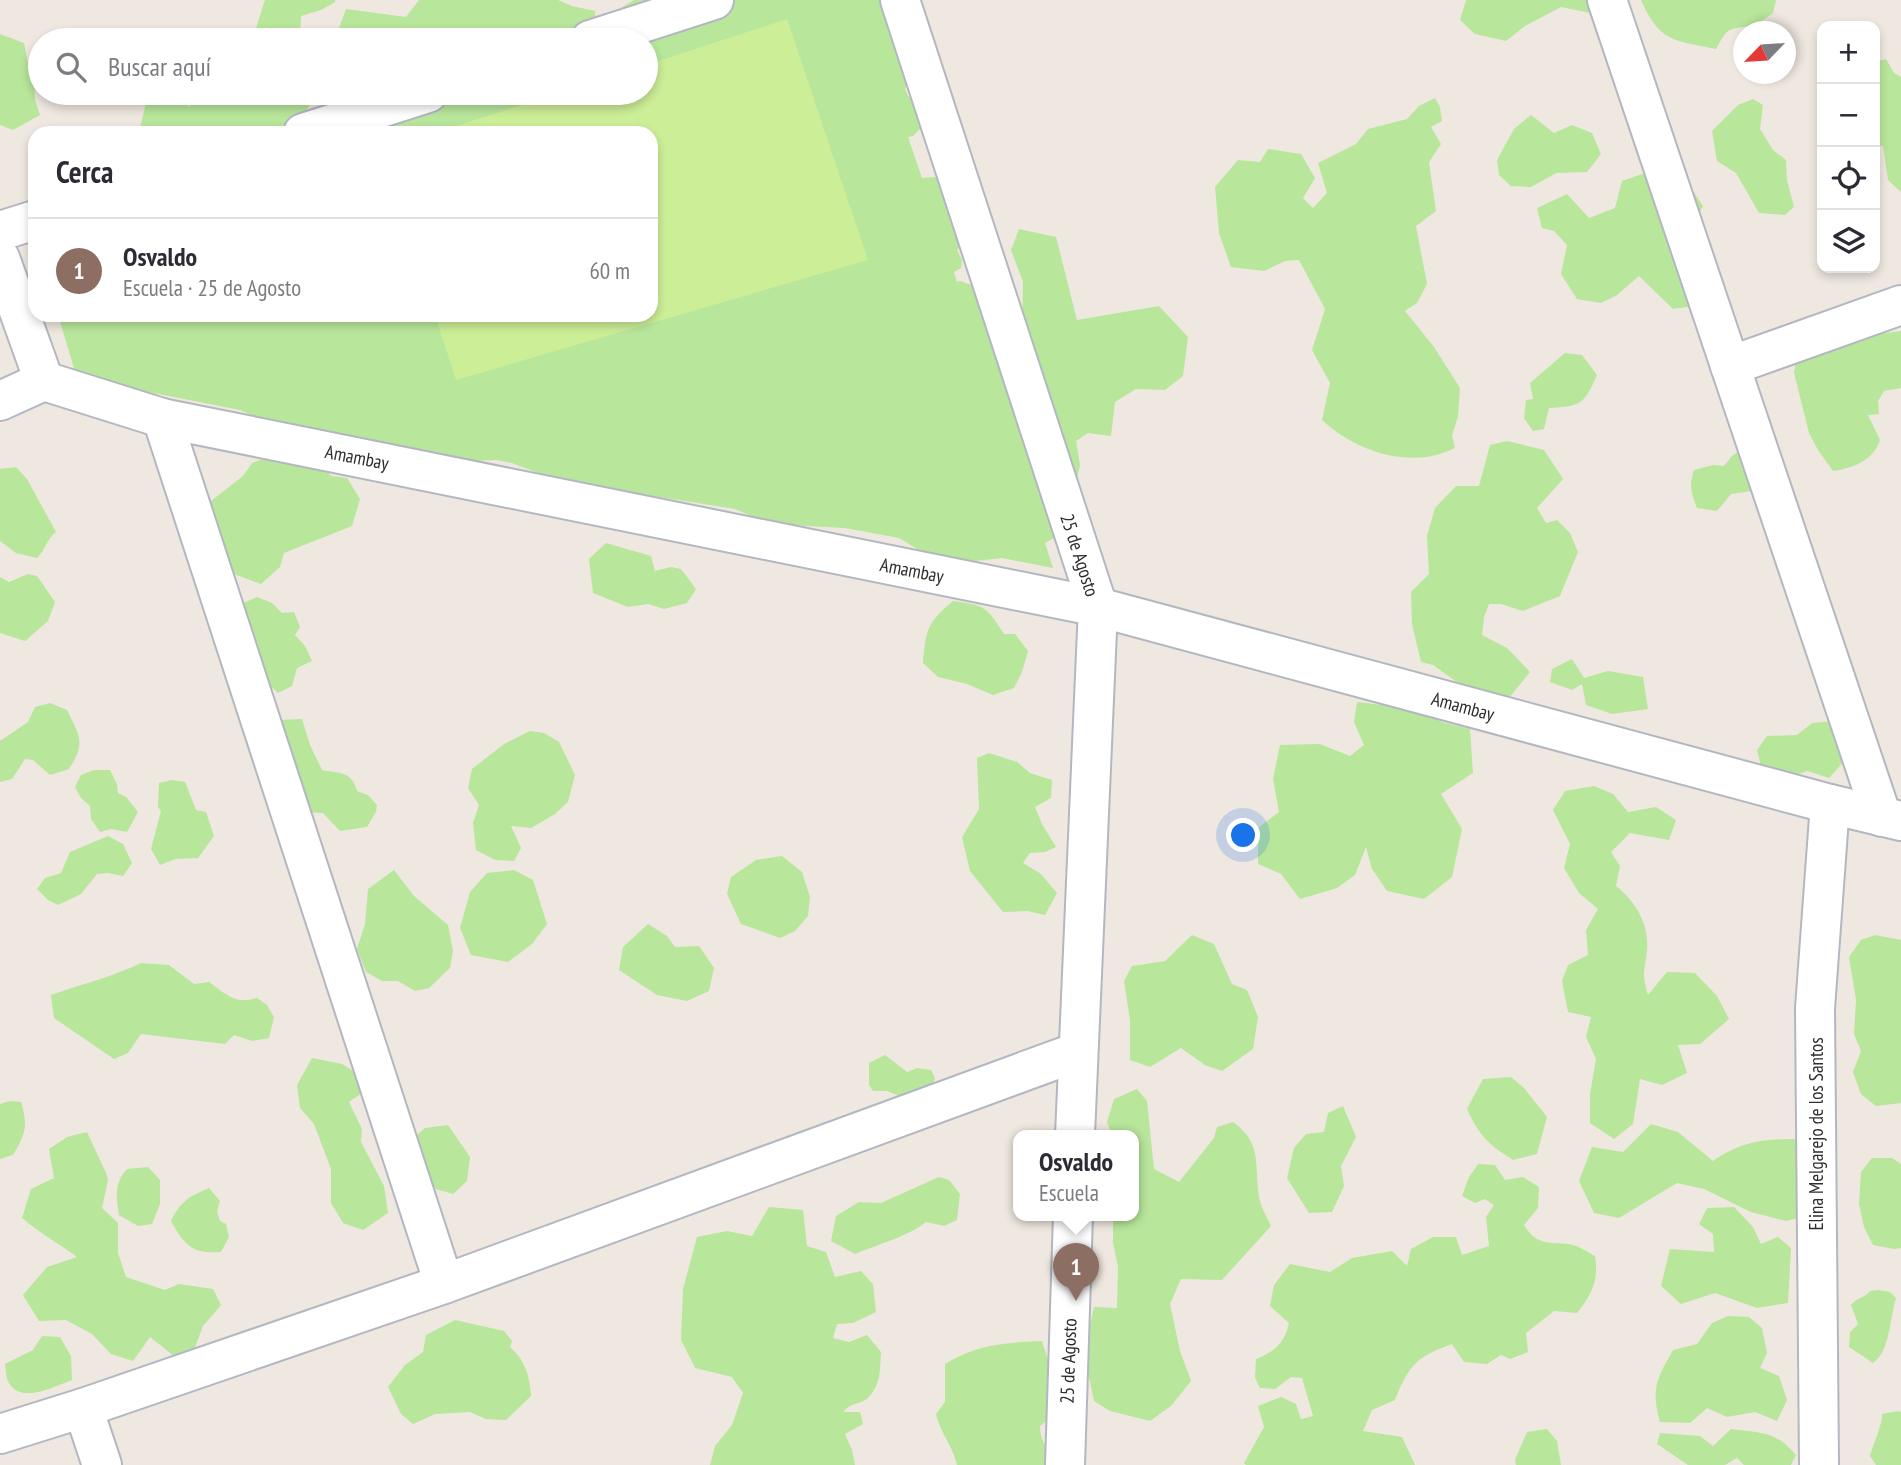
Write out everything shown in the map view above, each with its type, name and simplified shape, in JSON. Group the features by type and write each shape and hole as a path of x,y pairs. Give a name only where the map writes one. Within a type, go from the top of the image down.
{"street":[{"path":"627,28 714,0"},
{"name":"25 de Agosto","path":"900,0 1098,607 1075,1130"},
{"path":"1607,0 1730,366 1891,819"},
{"path":"325,126 390,105"},
{"path":"0,231 28,222"},
{"path":"0,258 44,381 0,401"},
{"path":"1730,366 1901,305"},
{"name":"Amambay","path":"44,381 162,418 1098,607 1891,819"},
{"path":"162,418 444,1284"},
{"name":"Elina Melgarejo de los Santos","path":"1819,1465 1815,1008 1830,804"},
{"path":"0,1434 444,1284 1077,1052"},
{"name":"25 de Agosto","path":"1065,1465 1073,1221"},
{"path":"83,1408 102,1465"}],"green space":[{"path":"265,0 335,0 321,10 301,16 300,28 256,28"},
{"path":"419,0 558,0 595,11 597,28 339,28 346,9 406,17"},
{"path":"634,0 885,0 896,31 890,35 910,79 905,89 908,96 919,98 927,122 913,136 908,137 922,178 937,177 948,186 956,202 948,213 966,240 957,250 962,260 961,268 954,272 957,282 1009,299 1022,329 1023,282 1011,250 1019,229 1056,237 1077,320 1159,306 1188,337 1183,376 1165,390 1136,389 1115,402 1111,436 1088,433 1076,441 1080,465 1074,493 1054,538 1045,543 1053,568 1002,558 966,562 919,550 899,538 845,528 770,524 735,509 559,481 512,463 496,460 362,465 240,410 77,378 60,322 658,322 658,126 140,126 146,105 310,105 304,113 396,105 658,105 658,28 627,28 608,16"},
{"path":"1466,0 1602,0 1595,14 1561,7 1525,26 1506,41 1475,34 1460,20"},
{"path":"1641,0 1776,0 1773,13 1761,21 1733,21 1733,29 1724,36 1716,49 1670,37 1655,25"},
{"path":"787,19 868,260 658,321 658,126 456,126 522,105 658,105 658,61"},
{"path":"0,34 24,43 28,63 28,105 37,105 40,115 13,130 0,125"},
{"path":"1886,59 1894,73 1901,77 1901,192 1888,180 1883,146 1880,146 1880,61"},
{"path":"1435,98 1440,107 1442,121 1431,127 1441,144 1429,162 1436,211 1416,226 1427,284 1417,303 1405,311 1434,347 1460,388 1458,416 1452,436 1455,448 1421,457 1403,457 1368,449 1351,441 1322,420 1330,383 1312,350 1325,309 1299,260 1285,261 1264,271 1231,267 1219,233 1215,187 1238,160 1260,162 1268,149 1301,154 1315,178 1303,198 1313,208 1327,193 1318,163 1356,144 1368,129 1407,119 1419,106"},
{"path":"1753,99 1763,105 1760,129 1773,150 1786,160 1787,180 1794,207 1785,215 1759,213 1736,173 1717,161 1712,131 1738,105"},
{"path":"1531,115 1554,133 1572,125 1592,133 1601,154 1587,172 1556,173 1531,187 1511,186 1499,175 1497,160 1514,129"},
{"path":"1679,170 1703,206 1693,224 1698,239 1713,251 1718,280 1694,306 1673,309 1639,276 1617,295 1601,303 1577,299 1561,274 1567,245 1554,231 1542,228 1537,208 1567,194 1589,218 1615,208 1622,181 1645,173"},
{"path":"437,322 655,322 456,380"},
{"path":"1901,331 1901,388 1884,391 1878,401 1879,414 1868,415 1880,440 1877,447 1861,462 1833,471 1809,433 1794,373 1797,356 1849,338"},
{"path":"1565,353 1582,355 1597,375 1585,398 1575,405 1549,408 1544,429 1533,431 1524,418 1526,400 1533,399 1530,383"},
{"path":"1507,441 1544,450 1563,479 1537,508 1546,523 1557,520 1570,533 1578,552 1560,596 1523,611 1501,604 1489,604 1482,635 1507,648 1530,672 1509,698 1461,685 1433,665 1421,662 1412,624 1411,592 1429,574 1427,536 1435,508 1456,486 1479,486 1490,445"},
{"path":"1744,448 1759,490 1731,494 1717,511 1697,508 1691,489 1694,470 1713,465 1724,466"},
{"path":"270,456 321,459 331,476 347,478 360,499 352,526 284,553 280,567 261,584 215,567 188,519 243,476 252,463"},
{"path":"16,467 27,479 56,532 37,558 16,553 0,541 0,469"},
{"path":"606,543 651,556 655,571 671,567 681,569 696,589 687,603 664,609 648,604 628,607 593,593 589,559"},
{"path":"28,574 37,576 55,602 48,621 25,641 0,633 0,577 9,582"},
{"path":"257,597 272,603 282,613 294,612 300,627 295,635 305,646 312,661 297,668 292,686 278,693 258,673 239,605"},
{"path":"953,601 984,609 1004,634 1015,634 1028,651 1014,688 993,695 967,684 938,677 923,663 929,628"},
{"path":"1572,659 1584,678 1608,671 1643,677 1648,709 1612,714 1586,705 1582,684 1572,690 1550,682 1552,669"},
{"path":"1357,702 1408,708 1445,723 1470,729 1473,773 1441,794 1462,829 1452,877 1424,899 1387,891 1372,869 1366,847 1355,875 1337,888 1300,899 1281,874 1258,864 1258,828 1279,812 1273,779 1280,745 1320,744 1350,756 1364,745 1354,722"},
{"path":"50,703 67,710 78,734 78,753 69,769 50,775 33,760 25,759 12,779 0,782 0,741 28,722 35,707"},
{"path":"302,719 322,770 348,776 357,791 368,795 377,805 367,827 340,831 323,813 305,812 278,720"},
{"path":"1833,721 1847,758 1829,778 1807,771 1782,780 1762,770 1757,750 1767,736 1797,735 1812,723"},
{"path":"530,731 544,733 559,742 575,775 568,802 555,814 531,828 511,826 521,848 514,861 495,860 476,850 473,823 479,805 468,788 472,769 504,744"},
{"path":"989,753 1017,762 1030,773 1052,780 1051,798 1035,807 1056,847 1045,852 1030,853 1023,863 1041,874 1057,893 1045,915 1027,911 1003,912 970,871 962,837 979,809 977,758"},
{"path":"94,770 110,770 118,793 126,797 138,812 127,832 111,829 100,832 91,819 90,806 81,798 75,787 81,775"},
{"path":"172,780 185,782 196,810 206,812 214,836 198,858 176,859 160,865 151,849 161,811 158,807 159,783"},
{"path":"1594,786 1613,794 1628,812 1656,807 1676,820 1669,840 1630,833 1611,852 1620,866 1616,886 1635,906 1646,931 1644,977 1648,995 1667,972 1695,973 1717,996 1729,1019 1700,1044 1678,1045 1687,1073 1662,1085 1640,1079 1633,1124 1614,1139 1590,1123 1590,1094 1596,1059 1586,1037 1591,1017 1568,1012 1562,981 1568,965 1588,955 1586,930 1598,909 1579,893 1564,868 1570,844 1553,810 1565,791"},
{"path":"108,836 123,844 132,863 123,876 97,874 81,894 58,905 37,889 45,878 61,873 70,852"},
{"path":"782,856 802,872 810,897 808,916 795,931 780,938 741,924 727,894 731,877 756,860"},
{"path":"394,870 414,896 448,925 453,951 450,968 429,988 415,991 398,981 382,981 366,972 357,949 365,924 368,889"},
{"path":"514,870 533,880 547,924 532,944 508,962 471,955 460,928 470,892 487,873"},
{"path":"648,924 667,936 675,947 699,946 714,968 709,991 687,1001 657,995 619,970 623,947"},
{"path":"1192,935 1214,944 1232,984 1247,990 1258,1017 1253,1049 1222,1071 1205,1065 1181,1048 1150,1067 1130,1060 1130,1020 1124,981 1132,966 1165,961"},
{"path":"1875,935 1901,940 1901,1103 1876,1106 1861,1094 1853,1072 1861,1051 1854,1034 1856,1000 1849,957 1861,940"},
{"path":"141,963 169,965 194,984 209,982 237,999 257,998 267,1005 274,1017 269,1038 252,1041 234,1035 225,1044 141,1034 128,1053 114,1059 54,1018 51,995"},
{"path":"885,1055 907,1072 917,1068 931,1070 935,1078 928,1095 902,1097 887,1091 873,1091 869,1085 869,1063"},
{"path":"312,1058 342,1064 358,1074 362,1093 349,1102 362,1129 361,1142 384,1186 388,1213 363,1230 343,1223 331,1203 331,1169 314,1124 300,1108 297,1085"},
{"path":"1511,1077 1524,1088 1547,1117 1537,1154 1513,1160 1486,1139 1467,1109 1483,1079"},
{"path":"1137,1089 1147,1101 1154,1169 1179,1182 1214,1138 1217,1127 1233,1122 1243,1130 1253,1147 1260,1200 1271,1226 1222,1280 1181,1279 1170,1304 1180,1351 1191,1381 1171,1406 1150,1421 1110,1411 1094,1401 1084,1353 1094,1307 1117,1308 1118,1267 1113,1243 1113,1221 1139,1221 1139,1130 1110,1130 1107,1122 1114,1099"},
{"path":"21,1102 25,1117 24,1129 13,1155 0,1159 0,1104"},
{"path":"1343,1106 1356,1137 1341,1166 1344,1186 1332,1212 1309,1213 1287,1178 1294,1148 1306,1134 1324,1132 1328,1113"},
{"path":"1651,1124 1678,1132 1713,1161 1754,1142 1799,1139 1830,1211 1786,1221 1751,1212 1704,1189 1677,1183 1619,1218 1594,1213 1579,1181 1592,1147 1623,1152"},
{"path":"448,1125 470,1157 467,1181 453,1194 436,1189 406,1173 408,1143 425,1128"},
{"path":"87,1132 108,1180 102,1208 118,1223 118,1253 126,1277 165,1290 179,1284 213,1289 221,1305 203,1326 194,1350 174,1356 150,1337 133,1361 111,1354 92,1334 66,1320 39,1321 23,1295 47,1267 77,1257 22,1218 31,1189 54,1178 49,1149 67,1137"},
{"path":"1872,1158 1892,1158 1901,1164 1901,1248 1873,1245 1864,1227 1859,1204 1861,1172"},
{"path":"1478,1164 1495,1165 1505,1180 1523,1177 1539,1187 1538,1208 1524,1225 1534,1237 1544,1242 1579,1247 1595,1256 1595,1279 1590,1293 1577,1313 1554,1311 1526,1333 1528,1352 1510,1359 1501,1355 1487,1364 1464,1362 1452,1344 1430,1353 1415,1364 1395,1400 1372,1410 1363,1431 1402,1437 1415,1465 1246,1465 1244,1463 1264,1427 1258,1406 1281,1397 1296,1404 1301,1419 1313,1416 1302,1378 1291,1377 1275,1389 1260,1388 1255,1378 1256,1359 1278,1346 1287,1330 1289,1323 1270,1306 1274,1285 1290,1264 1330,1272 1352,1258 1392,1251 1407,1266 1411,1249 1433,1237 1456,1237 1462,1255 1489,1246 1486,1217 1494,1205 1485,1199 1475,1203 1462,1196 1469,1177"},
{"path":"148,1167 160,1180 160,1204 152,1224 138,1226 119,1215 117,1190 127,1169"},
{"path":"939,1177 949,1180 960,1194 957,1220 944,1226 926,1222 902,1236 855,1254 831,1241 836,1216 859,1202 881,1203"},
{"path":"209,1188 220,1201 217,1211 220,1221 226,1224 229,1237 221,1252 203,1252 190,1247 171,1221 186,1200"},
{"path":"769,1207 803,1210 807,1246 826,1252 835,1277 861,1271 873,1284 876,1312 853,1323 837,1324 833,1338 849,1342 867,1335 881,1352 879,1377 872,1394 843,1412 860,1412 863,1424 845,1434 855,1465 710,1465 715,1446 732,1425 743,1393 732,1377 695,1368 681,1340 683,1289 697,1237 727,1231 752,1236"},
{"path":"1734,1207 1753,1227 1761,1244 1778,1237 1791,1248 1788,1303 1757,1308 1715,1293 1681,1304 1661,1286 1670,1249 1714,1252 1713,1234 1699,1224 1707,1208"},
{"path":"1870,1291 1890,1292 1896,1298 1886,1343 1879,1358 1873,1363 1849,1347 1850,1332 1858,1324 1851,1305"},
{"path":"1728,1316 1749,1317 1762,1328 1767,1353 1760,1368 1779,1376 1787,1400 1777,1421 1755,1412 1727,1417 1707,1408 1690,1423 1660,1422 1656,1401 1657,1385 1673,1350 1697,1344 1712,1323"},
{"path":"455,1320 504,1331 512,1341 510,1347 526,1369 531,1396 506,1420 486,1419 470,1412 435,1414 413,1424 401,1414 388,1387 405,1365 423,1352 426,1335"},
{"path":"42,1336 60,1337 71,1356 72,1380 47,1390 21,1392 13,1388 8,1381 5,1364 33,1350"},
{"path":"1042,1341 1054,1377 1048,1420 1040,1426 1052,1465 957,1465 936,1414 945,1402 945,1364 980,1348"},
{"path":"1899,1411 1901,1465 1876,1465 1870,1456 1882,1414"},
{"path":"1547,1429 1557,1441 1561,1465 1516,1465 1515,1460 1527,1432"},
{"path":"1731,1429 1775,1437 1796,1455 1791,1465 1744,1465 1737,1458 1725,1465 1688,1465 1657,1444 1660,1433 1700,1436 1713,1446"}],"place":[{"name":"Osvaldo","path":"1076,1301"}]}
